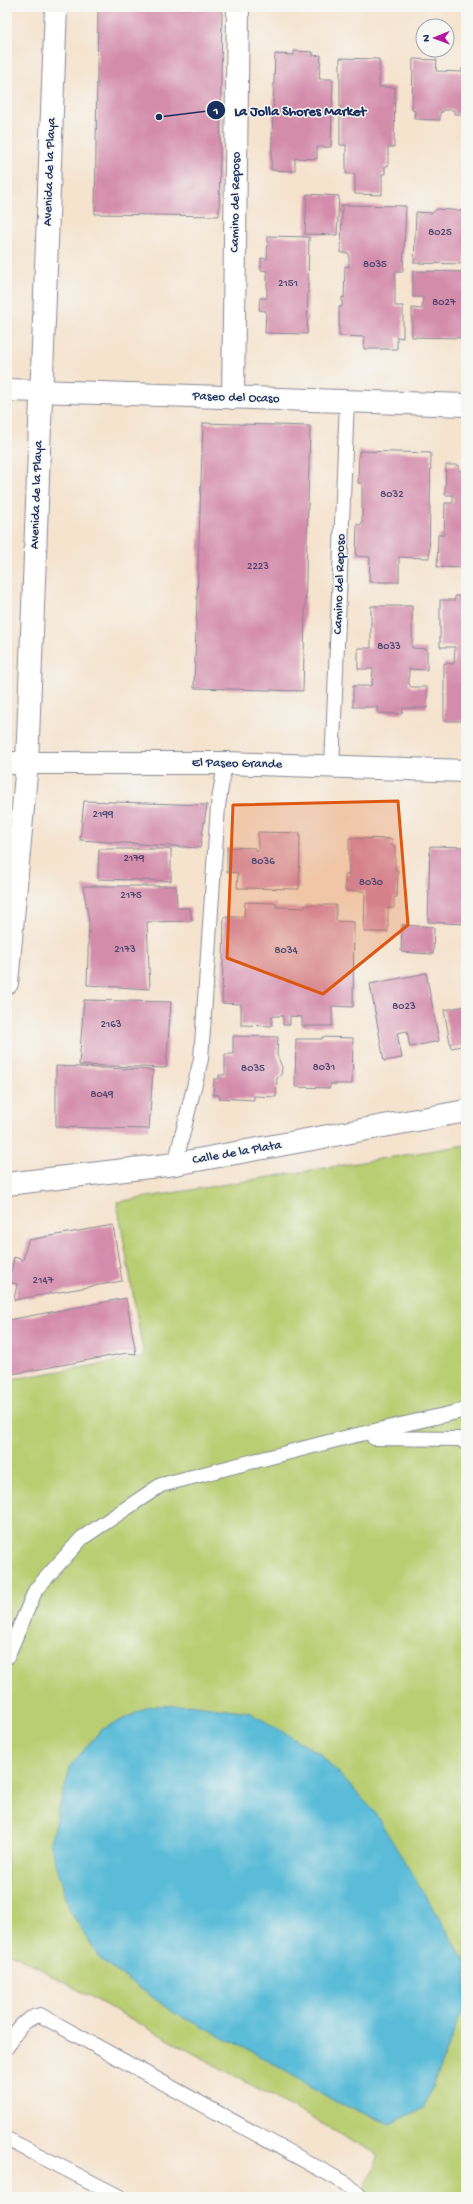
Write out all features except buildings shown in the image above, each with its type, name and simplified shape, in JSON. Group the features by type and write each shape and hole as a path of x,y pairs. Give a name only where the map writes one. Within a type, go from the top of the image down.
{"street":[{"name":"Avenida de la Playa","path":"7,983 17,763 42,391 56,7"},
{"name":"Camino del Reposo","path":"233,398 238,7"},
{"name":"Paseo del Ocaso","path":"7,390 466,405"},
{"name":"El Paseo Grande","path":"17,763 225,763 466,771"},
{"name":"Calle de la Plata","path":"7,1184 175,1164 466,1111"}],"lane":[{"name":"Camino del Reposo","path":"332,767 347,401"},
{"path":"175,1164 201,1059 218,806 225,763"},
{"path":"7,1657 36,1589 82,1538 161,1485 348,1437 466,1410"},
{"path":"348,1437 460,1439 466,1443"},
{"path":"7,2047 18,2028 29,2017 40,2015 347,2184 361,2197"},
{"path":"7,2139 120,2197"}],"highlighted area":[{"path":"398,801 408,925 323,994 227,958 233,805"}],"green space":[{"path":"466,1145 466,2197 360,2197 379,2155 7,1951 7,1380 144,1357 117,1202"}],"water":[{"path":"196,1705 249,1712 319,1753 373,1810 466,1962 466,2000 424,2108 390,2124 336,2102 255,2053 174,2013 101,1960 70,1911 50,1842 71,1765 101,1730 150,1706"}],"place":[{"name":"La Jolla Shores Market","path":"159,117"}]}
